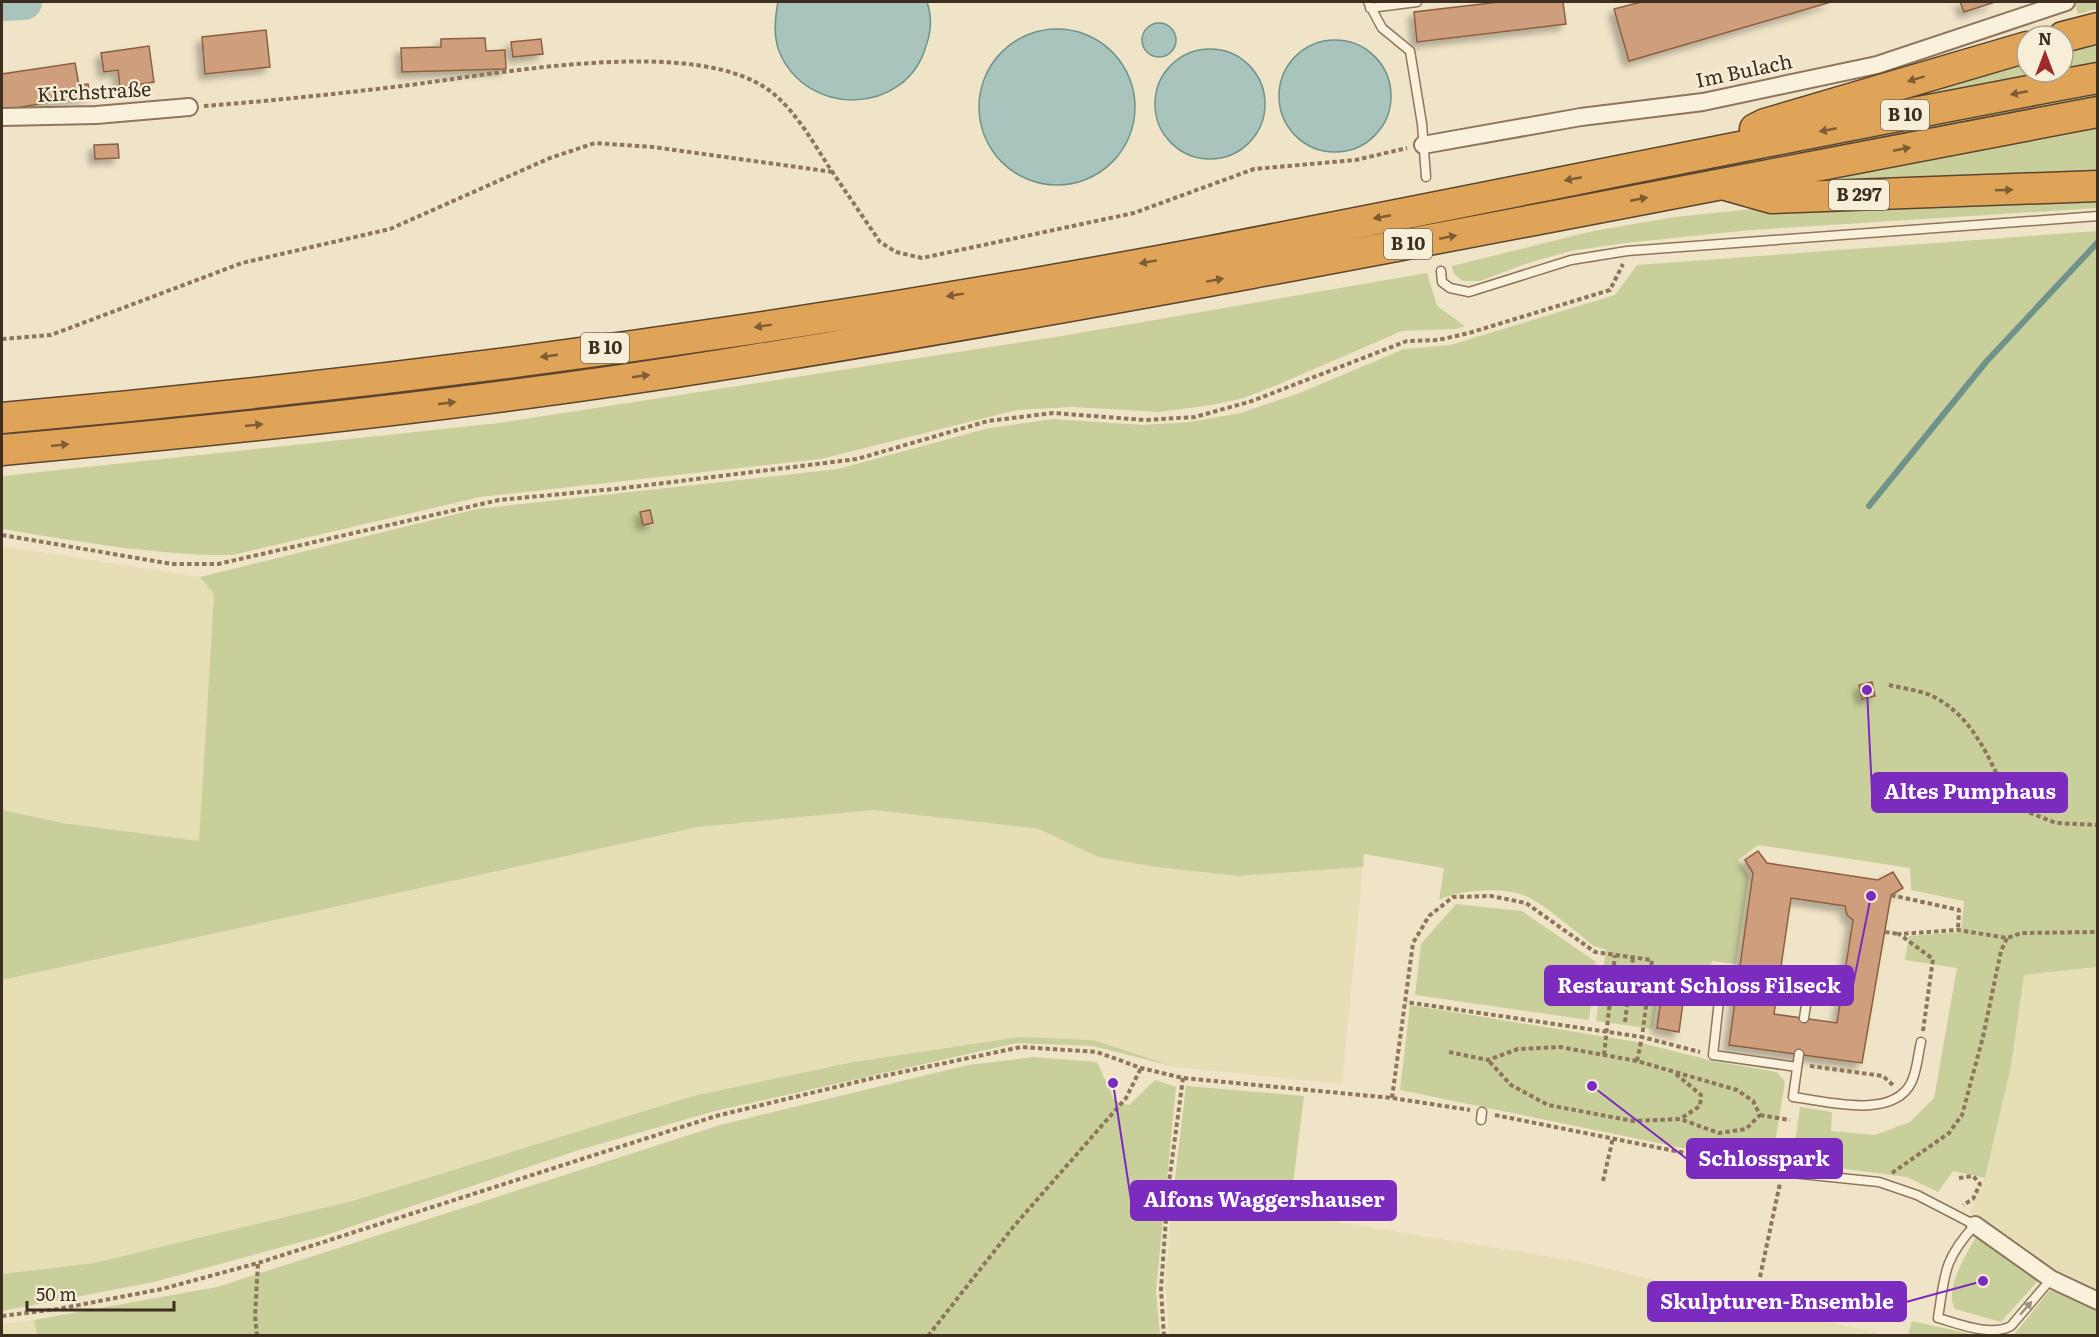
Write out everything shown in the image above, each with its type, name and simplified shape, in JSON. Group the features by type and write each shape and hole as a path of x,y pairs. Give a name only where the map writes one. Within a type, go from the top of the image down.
{"highway":[{"path":"2075,34 2097,28"},
{"name":"B 10","path":"1713,152 1765,124 2015,51"},
{"name":"B 10","path":"2,418 330,385 719,332 1205,252 2097,78"},
{"name":"B 10","path":"2,450 404,409 728,364 1095,302 2097,112"},
{"name":"B 297","path":"1721,183 1772,198 2097,186"}],"street":[{"name":"Im Bulach","path":"1423,145 1581,117 1703,102 1876,65 2066,2"},
{"name":"Kirchstraße","path":"2,117 96,115 189,107"},
{"path":"1975,1225 2051,1279 2097,1301"}],"lane":[{"path":"1418,2 1369,5 1382,28 1410,51 1426,177"},
{"path":"1441,271 1442,282 1450,288 1469,292 1570,260 1628,251 2097,216"},
{"path":"1804,1018 1810,973"},
{"path":"1722,974 1713,1055 1798,1062 1793,1097 1870,1108 1894,1099 1911,1084 1921,1042"},
{"path":"1782,1172 1879,1182 1917,1195 1952,1211 1975,1225 1959,1242 1947,1262 1938,1318 1992,1332 2002,1332 2011,1326 2051,1279"}],"path":[{"path":"189,107 293,99 583,64 649,60 703,64 741,75 774,94 804,128 880,242 896,252 922,258 1134,213 1254,169 1356,160 1423,145"},
{"path":"2,339 51,335 242,263 390,230 550,158 595,143 652,147 833,172"},
{"path":"2,535 172,564 218,564 499,500 624,488 857,459 988,421 1053,412 1145,420 1195,417 1252,401 1407,341 1438,340 1470,333 1610,290 1628,251"},
{"path":"1889,685 1929,695 1962,716 1990,760 2010,805 2056,823 2097,825"},
{"path":"1891,895 1959,910 1958,930"},
{"path":"1392,1098 1413,943 1429,916 1454,897 1491,896 1526,903 1595,952 1652,960 1637,1062"},
{"path":"1885,932 1899,934 1958,930 2007,938 2021,933 2097,932"},
{"path":"1899,934 1933,959 1921,1042"},
{"path":"1879,1182 1949,1133 1962,1115 1983,1037 2001,951 2007,938"},
{"path":"1604,1055 1615,955"},
{"path":"1625,1022 1633,957"},
{"path":"1611,988 1648,993"},
{"path":"1406,1002 1642,1037 1713,1055"},
{"path":"2,1316 58,1309 162,1289 258,1263 716,1116 869,1079 1021,1047 1097,1052 1141,1068 1183,1078 1392,1098 1782,1172 1760,1277"},
{"path":"1449,1052 1488,1060 1518,1049 1560,1047 1604,1055 1737,1090 1753,1101 1760,1115"},
{"path":"1488,1060 1511,1085 1548,1105 1633,1121 1680,1119 1719,1133 1746,1128 1760,1115"},
{"path":"1798,1062 1883,1076 1901,1093"},
{"path":"928,1335 1014,1226 1126,1098 1141,1068"},
{"path":"1673,1072 1701,1095 1700,1106 1680,1119"},
{"path":"1164,1335 1163,1267 1168,1190 1183,1078"},
{"path":"1760,1115 1790,1120"},
{"path":"1604,1181 1612,1138"},
{"path":"1952,1211 1974,1199 1980,1184 1973,1176 1959,1178"},
{"path":"257,1335 255,1316 258,1263"}],"shaded area":[{"path":"2,546 200,577 214,594 199,841 63,823 2,810"},
{"path":"874,810 1039,829 1098,856 1156,867 1238,876 1363,867 1342,1084 1175,1067 1093,1040 1020,1037 853,1062 693,1096 356,1200 94,1263 2,1274 2,980 698,827"},
{"path":"2097,967 2097,1289 2059,1271 1970,1212 1985,1178 2011,1066 2024,975"},
{"path":"1173,1195 1576,1261 1884,1335 1169,1336 1165,1282"},
{"path":"34,1320 37,1335 2,1335 2,1324"}],"green space":[{"path":"2097,2 2097,9 2078,14 2074,3"},
{"path":"2097,32 2097,64 2075,68 2075,38"},
{"path":"2015,57 2015,79 1878,105"},
{"path":"2097,89 2097,100 1081,293"},
{"path":"2097,125 2097,172 1822,182 1824,177"},
{"path":"2097,191 2097,208 1751,230 1625,243 1571,251 1528,263 1480,281 1463,281 1454,274 1452,266 1593,231 1675,217 1771,207"},
{"path":"2097,231 2097,967 2024,975 2011,1066 1985,1178 1953,1171 1938,1192 1907,1177 1792,1162 1800,1107 1832,1112 1831,1131 1875,1135 1910,1122 1934,1098 1957,968 1905,960 1909,936 1961,932 1964,901 1911,890 1910,868 1758,845 1738,860 1749,876 1736,964 1712,961 1707,977 1661,971 1653,1029 1596,1021 1606,950 1594,946 1547,909 1521,894 1484,890 1459,893 1439,900 1444,868 1364,854 1363,867 1238,876 1156,867 1098,857 1039,829 874,810 698,827 2,980 2,810 63,823 199,841 214,594 200,577 477,509 838,469 989,428 1053,419 1143,425 1189,422 1241,413 1302,392 1404,349 1450,345 1615,295 1637,265"},
{"path":"1427,273 1437,306 1465,326 1456,329 1402,331 1244,398 1212,405 1159,412 1073,407 1017,410 821,459 480,497 233,555 146,550 2,529 2,476 499,423 1062,336"},
{"path":"634,361 637,366 496,385 2,439 2,432"},
{"path":"1456,904 1522,911 1596,962 1589,1020 1415,995 1421,944"},
{"path":"1410,1005 1637,1042 1713,1061 1777,1072 1785,1082 1772,1161 1761,1164 1400,1090"},
{"path":"1020,1037 1093,1040 1175,1067 1093,1046 1017,1043 715,1111 579,1150 323,1236 154,1282 2,1311 2,1274 94,1263 356,1200 693,1096 853,1062"},
{"path":"1034,1057 1097,1062 1115,1101 1129,1105 1155,1080 1176,1087 1156,1291 1160,1335 37,1335 34,1320 217,1287 720,1125 968,1065"},
{"path":"1186,1086 1304,1096 1289,1216 1173,1195"},
{"path":"1984,1238 2036,1274 2037,1282 2001,1322 1955,1309 1952,1301 1954,1283 1961,1264 1975,1239"},
{"path":"2058,1290 2097,1306 2097,1335 2013,1336 2049,1291"},
{"path":"1912,1321 1975,1335 1908,1335"}],"water":[{"path":"778,2 927,2 930,18 928,41 915,69 898,86 878,96 855,100 832,97 811,88 792,73 779,51 775,26"},
{"path":"1159,23 1171,28 1176,40 1171,52 1159,57 1147,52 1142,40 1147,28"},
{"path":"1057,29 1072,30 1087,35 1112,52 1129,77 1134,92 1134,122 1129,137 1112,162 1087,179 1072,184 1057,185 1042,184 1027,179 1002,162 985,137 980,122 979,107 980,92 985,77 1002,52 1027,35 1042,30"},
{"path":"1335,40 1356,44 1375,56 1387,75 1391,96 1387,117 1375,136 1356,148 1335,152 1314,148 1295,136 1283,117 1279,96 1283,75 1295,56 1314,44"},
{"path":"1210,49 1231,54 1249,65 1260,83 1265,104 1260,125 1249,143 1231,154 1210,159 1189,154 1171,143 1160,125 1155,104 1160,83 1171,65 1189,54"}],"building":[{"path":"1499,2 1563,2 1566,24 1417,42 1414,12"},
{"path":"1641,2 1831,2 1629,61 1614,9"},
{"path":"1960,2 1995,2 1964,12"},
{"path":"266,30 270,67 205,74 202,37"},
{"path":"485,38 486,51 505,50 506,69 402,72 401,48 441,47 441,39"},
{"path":"541,39 543,54 513,57 511,42"},
{"path":"149,46 154,82 120,87 118,70 104,72 101,53"},
{"path":"75,63 79,85 88,84 90,96 2,110 2,74"},
{"path":"118,144 119,158 95,159 94,145"},
{"path":"650,510 653,523 643,525 640,512"},
{"path":"1872,682 1875,696 1862,699 1859,685"},
{"path":"1758,851 1767,863 1878,880 1893,872 1903,888 1891,895 1862,1063 1729,1045 1753,873 1745,860","holes":["1791,898 1845,906 1847,915 1853,920 1837,1023 1774,1014"]},
{"path":"1662,992 1684,995 1679,1032 1657,1028"}],"waterway":[{"path":"2,3 24,2"},
{"path":"1869,506 1986,362 2098,242"}],"place":[{"name":"Altes Pumphaus","path":"1867,690"},
{"name":"Restaurant Schloss Filseck","path":"1871,896"},
{"name":"Alfons Waggershauser","path":"1113,1083"},
{"name":"Schlosspark","path":"1592,1086"},
{"name":"Skulpturen-Ensemble","path":"1983,1281"}]}
